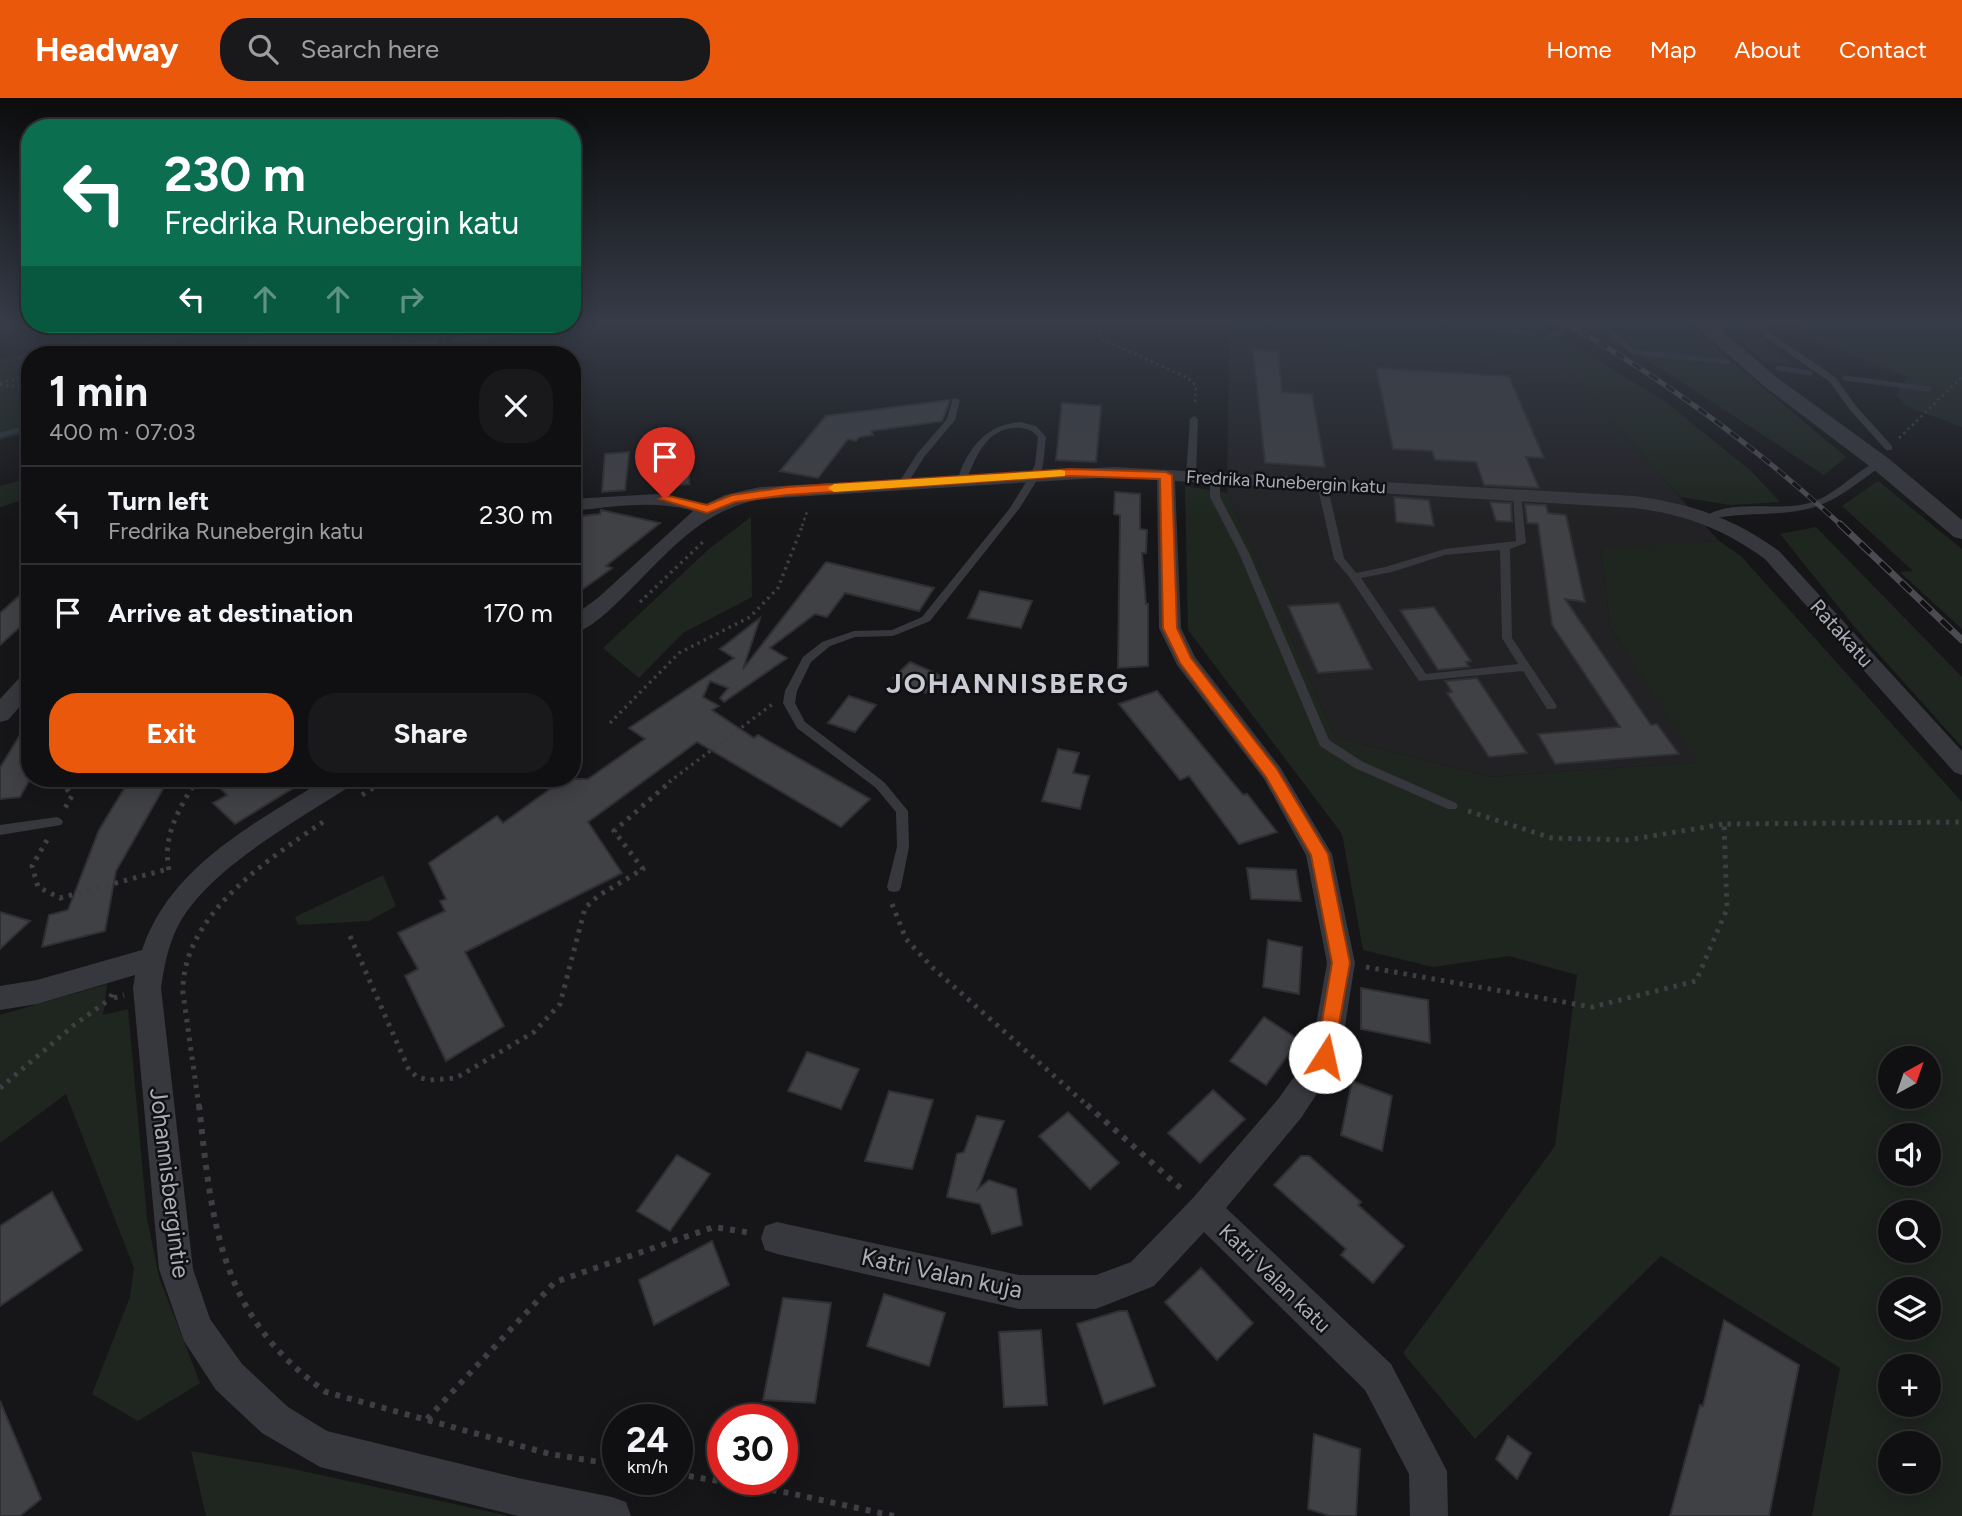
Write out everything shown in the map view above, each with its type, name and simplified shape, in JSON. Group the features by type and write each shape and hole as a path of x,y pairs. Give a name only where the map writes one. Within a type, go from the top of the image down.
{"street":[{"path":"1780,388 1884,455 1962,532"},
{"name":"Fredrika Runebergin katu","path":"707,510 732,499 760,493 1103,472 1634,502 1676,507 1709,517"},
{"name":"Katri Valan katu","path":"1179,476 1170,628 1185,660 1272,773 1319,854 1341,963 1325,1057 1290,1108 1204,1209 1378,1377 1428,1471 1429,1516"},
{"path":"581,504 665,499 689,503 707,510"},
{"path":"581,620 606,602 686,525 707,510"},
{"name":"Ratakatu","path":"1709,517 1749,537 1772,555 1962,766"},
{"path":"0,714 21,690"},
{"name":"Johannisbergintie","path":"350,789 220,863 180,877 152,960 147,988 176,1269 196,1329 229,1377 275,1420 320,1448 519,1497 612,1516"},
{"path":"0,998 37,992 152,960"},
{"name":"Katri Valan kuja","path":"777,1238 1019,1292 1097,1292 1142,1274 1204,1209"}],"lane":[{"path":"1709,517 1727,510 1808,507 1884,455 1839,388"},
{"path":"903,484 920,456 951,420 956,400"},
{"path":"1179,476 1194,419"},
{"path":"894,887 903,847 902,811 880,785 801,725 789,703 791,691 807,660 826,644 854,635 893,633 926,619 1014,509 1034,477 1039,464 1042,437 1030,426 1008,425 990,432 972,457 962,481"},
{"path":"1215,478 1215,497 1244,553 1324,743 1359,765 1451,806"},
{"path":"1322,484 1339,559 1354,576 1423,678 1526,667"},
{"path":"1354,576 1369,575 1446,552 1505,548 1521,543 1518,496"},
{"path":"1505,548 1507,638 1551,706"},
{"path":"0,830 57,822"}],"path":[{"path":"1194,419 1196,388"},
{"path":"1884,455 1951,388"},
{"path":"610,723 679,653 750,617 778,588 794,552 814,489"},
{"path":"639,603 710,535"},
{"path":"350,936 409,1070 417,1077 429,1080 456,1078 534,1032 550,1018 560,1004 585,908 598,896 643,869 614,831 680,773 791,691"},
{"path":"66,787 72,796 32,866 38,887 60,898 180,877 166,849 174,817 192,787"},
{"path":"1451,806 1552,838 1628,840 1724,824 1962,822"},
{"path":"325,821 271,857 221,901 201,931 182,978 222,1251 243,1304 276,1350 307,1379 326,1392 550,1454 602,1462"},
{"path":"1341,963 1592,1007 1696,981 1727,909 1724,824"},
{"path":"894,887 892,904 906,939 933,968 1204,1209"},
{"path":"0,1088 74,1025 110,999"},
{"path":"427,1419 555,1282 714,1227 777,1238"},
{"path":"693,1477 789,1493 894,1516"}],"shaded area":[{"path":"0,388 21,388 21,434 0,440"},
{"path":"1228,388 1583,388 1719,541 1601,549 1610,627 1698,762 1491,777 1335,737 1227,493"},
{"path":"1583,388 1643,388 1667,403 1751,471 1780,502 1730,505 1680,497"},
{"path":"1691,388 1764,388 1846,457 1824,475"},
{"path":"1900,388 1962,388 1962,427 1908,407 1896,395"},
{"path":"21,480 21,501 0,507 0,486"},
{"path":"1878,481 1962,549 1962,629 1900,572 1913,571 1842,506"},
{"path":"1185,486 1227,493 1335,737 1491,777 1697,762 1610,627 1601,548 1719,541 1741,556 1962,802 1962,1516 1812,1516 1840,1368 1661,1256 1475,1439 1403,1353 1555,1146 1577,975 1509,956 1433,967 1363,950 1342,834 1188,630"},
{"path":"751,517 752,597 683,633 639,678 603,648 709,549"},
{"path":"1816,527 1962,677 1962,747 1858,631 1780,534"},
{"path":"383,875 396,906 369,921 298,925 295,917"},
{"path":"107,984 103,1015 128,1009 147,1218 159,1277 200,1383 138,1421 92,1394 130,1297 134,1268 66,1094 0,1143 0,1015"},
{"path":"191,1451 284,1467 509,1516 206,1516"}],"building":[{"path":"1257,388 1282,388 1282,392 1312,394 1325,467 1265,463"},
{"path":"1380,388 1514,388 1544,458 1526,457 1539,488 1484,485 1476,462 1435,460 1432,451 1393,449"},
{"path":"950,400 942,421 871,431 873,435 859,437 856,441 848,439 818,478 780,471 826,416"},
{"path":"1062,403 1101,406 1096,462 1056,460"},
{"path":"690,447 689,484 666,486 667,449"},
{"path":"629,452 625,490 602,492 605,454"},
{"path":"1115,492 1140,494 1140,529 1147,530 1146,553 1142,553 1148,604 1148,666 1118,668 1120,515 1114,514"},
{"path":"1394,497 1429,500 1434,526 1396,522"},
{"path":"1490,502 1511,503 1512,522 1496,521"},
{"path":"1525,504 1546,505 1548,513 1566,515 1585,602 1565,599 1651,725 1657,724 1679,754 1555,764 1538,734 1620,727 1552,625 1538,524 1527,523"},
{"path":"601,510 660,523 606,566 612,568 581,590 581,516 600,514"},
{"path":"826,562 934,588 919,611 845,593 827,617 815,614 770,648 787,658 724,702 720,698 728,688 710,681 703,697 719,706 712,710 754,738 758,735 870,799 841,827 697,742 588,822 622,873 465,952 504,1026 446,1061 405,976 418,969 398,933 445,911 440,901 446,899 429,863 497,816 503,823 553,787 581,787 581,779 588,779 645,739 629,728 734,658 720,649 760,618 743,669"},
{"path":"980,591 1032,601 1021,628 968,618"},
{"path":"21,594 21,626 0,645 0,613"},
{"path":"1339,603 1372,669 1318,673 1288,606"},
{"path":"1434,607 1471,661 1466,662 1469,667 1438,670 1400,610"},
{"path":"910,662 942,676 926,693 893,678"},
{"path":"1477,678 1527,753 1489,757 1447,693 1452,692 1445,681"},
{"path":"1157,691 1277,832 1239,844 1189,776 1180,780 1119,704"},
{"path":"849,696 876,705 855,732 828,723"},
{"path":"21,733 21,787 26,787 20,797 0,799 0,768"},
{"path":"1058,749 1079,753 1073,773 1089,776 1080,809 1042,801"},
{"path":"125,787 164,787 116,871 105,931 42,947 49,915 68,910 99,830"},
{"path":"219,787 295,787 235,824 213,803 227,795"},
{"path":"1247,868 1296,870 1301,901 1251,899"},
{"path":"0,912 30,921 0,949"},
{"path":"1268,940 1302,947 1299,994 1263,987"},
{"path":"1361,988 1428,1000 1430,1043 1361,1029"},
{"path":"1264,1017 1299,1040 1266,1085 1230,1061"},
{"path":"807,1052 859,1069 841,1109 788,1091"},
{"path":"1352,1081 1392,1096 1382,1151 1341,1135"},
{"path":"1213,1090 1245,1119 1200,1163 1168,1133"},
{"path":"889,1091 933,1100 912,1169 865,1161"},
{"path":"1068,1112 1119,1163 1090,1189 1039,1136"},
{"path":"977,1116 1004,1121 978,1189 989,1180 1016,1189 1022,1225 992,1234 980,1204 947,1197 957,1154 964,1152"},
{"path":"677,1155 710,1174 670,1231 637,1211"},
{"path":"1301,1156 1309,1156 1361,1202 1358,1205 1404,1246 1373,1283 1341,1255 1346,1249 1274,1185"},
{"path":"52,1192 82,1250 0,1306 0,1226"},
{"path":"712,1241 729,1285 654,1325 639,1280"},
{"path":"1201,1268 1253,1323 1217,1360 1165,1302"},
{"path":"884,1294 945,1313 929,1366 867,1346"},
{"path":"783,1298 831,1303 815,1403 763,1400"},
{"path":"1127,1311 1155,1386 1104,1404 1077,1324"},
{"path":"1724,1320 1799,1365 1769,1516 1670,1516 1700,1405 1703,1406"},
{"path":"1041,1330 1047,1405 1004,1407 999,1332"},
{"path":"0,1401 41,1499 20,1516 0,1516"},
{"path":"1314,1434 1360,1449 1356,1516 1330,1516 1308,1509"},
{"path":"1508,1436 1531,1453 1517,1479 1496,1459"}],"waterway":[{"path":"1922,388 1928,389"},
{"path":"0,435 21,429"}],"railway":[{"path":"1670,388 1777,469 1842,526"},
{"path":"1840,524 1962,640"}],"slow traffic":[{"path":"834,488 1061,474"}],"district":[{"name":"JOHANNISBERG","path":"1008,683"}],"route":[{"path":"665,499 689,503 707,510 732,499 760,493 1070,473 1166,475 1170,628 1185,660 1272,773 1319,854 1341,963 1325,1057"}]}
